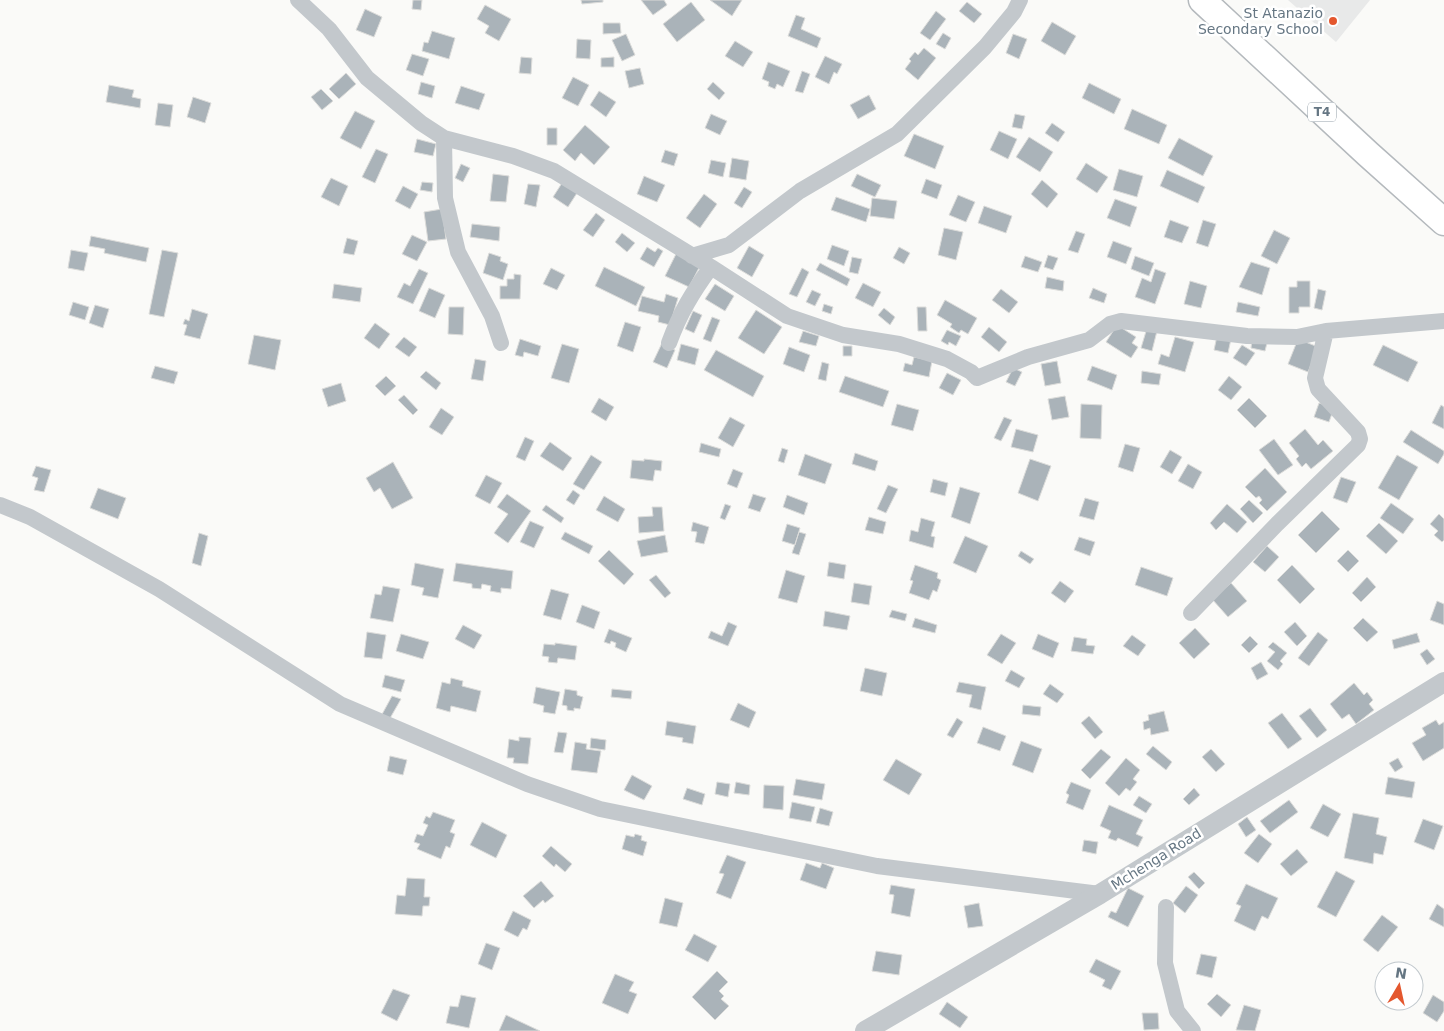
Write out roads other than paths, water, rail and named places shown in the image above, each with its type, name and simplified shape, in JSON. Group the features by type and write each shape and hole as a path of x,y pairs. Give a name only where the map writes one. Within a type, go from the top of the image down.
{"highway":[{"name":"T4","path":"1202,0 1360,147 1444,222"}],"street":[{"path":"298,0 328,30 367,78 421,123 444,138 513,156 554,171 711,267 786,316 843,335 899,344 947,359 971,372 977,378 1028,357 1089,340 1110,324 1121,321 1246,336 1297,337 1326,331 1444,321"},
{"path":"692,256 729,245 800,191 897,134 986,47 1014,12 1020,0"},
{"path":"444,138 445,198 458,252 492,316 501,343"},
{"path":"669,343 679,317 711,267"},
{"path":"1191,613 1277,524 1358,446 1360,439 1358,432 1318,388 1315,378 1326,331"},
{"path":"0,505 30,517 159,589 340,704 527,784 600,809 878,866 1100,894"},
{"name":"Mchenga Road","path":"865,1031 1100,894 1444,682"},
{"path":"1166,907 1165,963 1177,1011 1192,1031"}],"place":[{"name":"St Atanazio Secondary School","path":"1333,21"}]}
